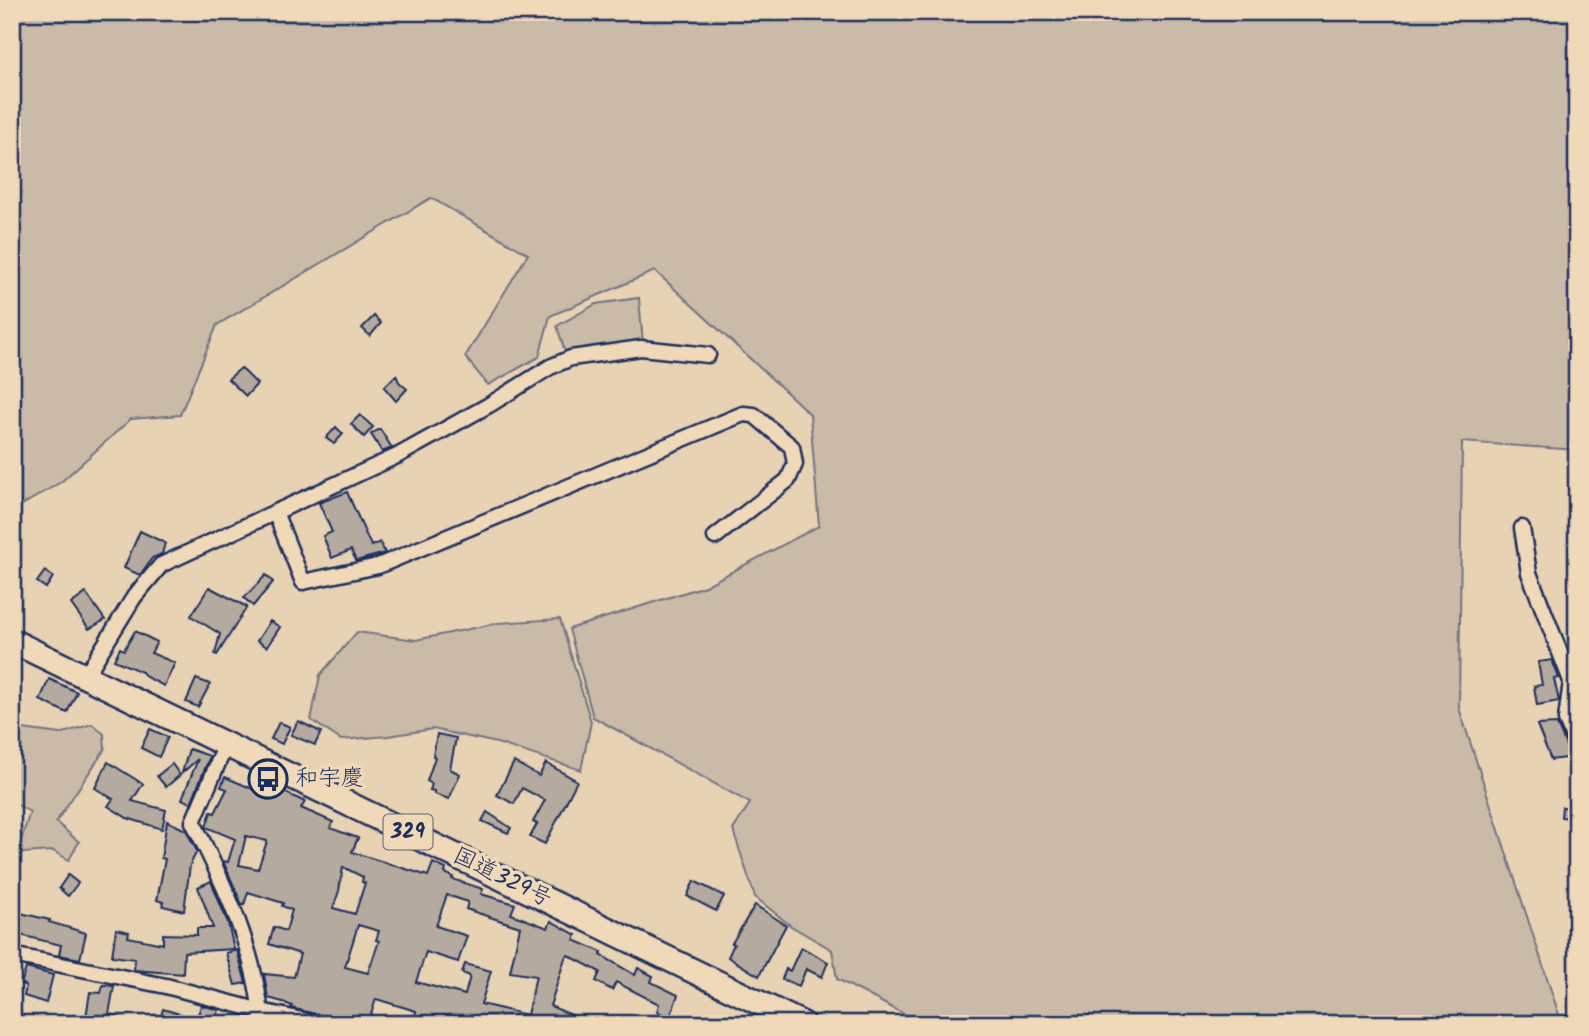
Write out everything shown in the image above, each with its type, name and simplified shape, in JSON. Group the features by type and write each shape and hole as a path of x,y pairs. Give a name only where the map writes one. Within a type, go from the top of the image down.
{"highway":[{"name":"国道329号","path":"12,641 803,1024"}],"street":[{"path":"85,677 134,597 161,565 397,456 489,405 550,367 571,358 641,348 708,355"},
{"path":"275,512 303,582 378,566 718,424 743,414 754,415 792,447 794,464 788,480 715,537"},
{"path":"1522,528 1528,573 1571,681 1566,720 1577,746"},
{"path":"226,744 193,822 234,909 249,958 261,1018"},
{"path":"12,955 166,986 261,1018 320,1024"}],"shaded area":[{"path":"12,12 1577,12 1577,450 1462,442 1459,708 1562,1024 923,1024 837,979 832,950 791,926 755,897 733,830 750,803 593,717 569,629 705,586 819,526 810,414 655,271 550,316 539,357 488,385 465,357 528,254 431,198 217,325 180,415 131,419 61,482 12,511"},
{"path":"639,298 643,343 566,355 557,326 596,304"},
{"path":"560,619 591,722 581,770 497,743 433,729 341,740 311,720 320,675 357,632 416,640 498,623"},
{"path":"12,717 23,729 60,734 92,724 104,734 105,749 56,822 79,842 69,860 53,851 23,853 19,847 30,812 12,802"}],"building":[{"path":"374,316 381,323 370,336 362,328"},
{"path":"241,368 257,384 246,396 228,379"},
{"path":"396,375 407,389 396,401 384,387"},
{"path":"360,415 373,427 364,437 351,424"},
{"path":"336,427 343,434 334,444 326,438"},
{"path":"380,429 392,448 382,452 371,434"},
{"path":"347,492 371,546 380,542 385,553 356,561 351,550 332,558 323,536 332,532 319,503"},
{"path":"140,531 165,543 162,554 152,558 140,575 124,568"},
{"path":"45,571 53,577 46,588 37,582"},
{"path":"266,575 273,582 253,606 244,598"},
{"path":"209,587 247,607 217,655 215,654 220,634 191,616"},
{"path":"86,593 105,620 89,629 71,604"},
{"path":"270,621 280,627 267,647 257,641"},
{"path":"135,631 157,642 151,653 175,663 164,686 142,672 114,660 120,648 124,650"},
{"path":"1552,660 1559,678 1554,679 1559,701 1537,705 1534,686 1542,685 1538,662"},
{"path":"49,679 77,692 67,713 40,700"},
{"path":"196,679 210,684 198,707 186,702"},
{"path":"298,721 321,732 315,745 291,735"},
{"path":"279,722 290,727 282,744 271,739"},
{"path":"1557,724 1573,757 1551,760 1537,725"},
{"path":"150,729 168,737 159,757 141,748"},
{"path":"437,734 456,738 450,769 460,774 449,799 434,794 434,791 430,790 432,784 427,781 435,757"},
{"path":"189,749 210,756 191,803 182,799 198,759 182,773"},
{"path":"108,762 143,784 132,801 166,810 162,829 127,818 108,806 113,799 95,788"},
{"path":"514,762 539,776 546,763 577,781 545,844 530,837 537,824 533,822 545,800 522,788 514,804 497,795"},
{"path":"172,764 180,775 166,787 157,776"},
{"path":"225,777 255,790 259,780 305,802 301,808 333,822 330,828 358,838 352,852 428,876 433,863 446,869 445,873 453,877 452,879 483,889 481,894 515,904 511,914 548,928 551,921 576,935 574,940 602,952 601,955 635,975 638,968 653,976 651,982 678,995 670,1017 657,1012 659,1004 616,982 612,990 596,981 600,972 568,955 550,1006 593,1024 523,1024 504,1021 503,1024 414,1024 416,1011 376,999 368,1024 356,1024 291,1008 292,1006 283,1002 268,998 264,974 294,977 300,954 269,944 274,927 286,931 292,910 282,906 283,903 248,892 242,905 223,861 228,862 235,839 206,827 211,812 215,813 227,789 221,787","holes":["246,836 267,841 258,869 239,865","343,867 363,877 362,882 365,883 355,914 333,908","447,895 468,902 466,909 520,927 510,972 536,976 527,1015 481,1004 491,971 465,964 462,973 470,976 465,995 416,982 426,952 458,962 467,936 436,926","358,925 379,931 376,940 379,941 368,973 345,967"]},
{"path":"1562,807 1577,808 1577,819 1561,817"},
{"path":"487,812 511,828 508,833 482,821"},
{"path":"167,821 186,830 197,851 190,865 184,911 163,906 163,902 157,900 165,859 161,858"},
{"path":"68,875 78,883 68,896 59,888"},
{"path":"211,881 228,923 234,949 184,952 183,974 134,970 135,959 112,956 116,929 129,932 128,937 163,944 163,934 197,935 197,928 213,928 198,887"},
{"path":"694,881 724,896 716,911 687,896"},
{"path":"755,905 786,925 759,976 728,957 734,944 732,943"},
{"path":"12,911 50,920 49,922 86,933 80,959 59,955 61,945 12,933"},
{"path":"801,947 828,962 822,977 806,969 799,986 782,979 786,969 790,971"},
{"path":"237,950 246,983 235,985 226,953"},
{"path":"26,968 53,975 46,1003 24,996 26,986 21,984"},
{"path":"103,985 114,986 109,1014 132,1021 132,1024 85,1024 90,992 101,993"},
{"path":"201,1005 219,1010 215,1024 159,1024 163,1009 197,1019"}],"place":[{"name":"和宇慶","path":"268,779"}]}
